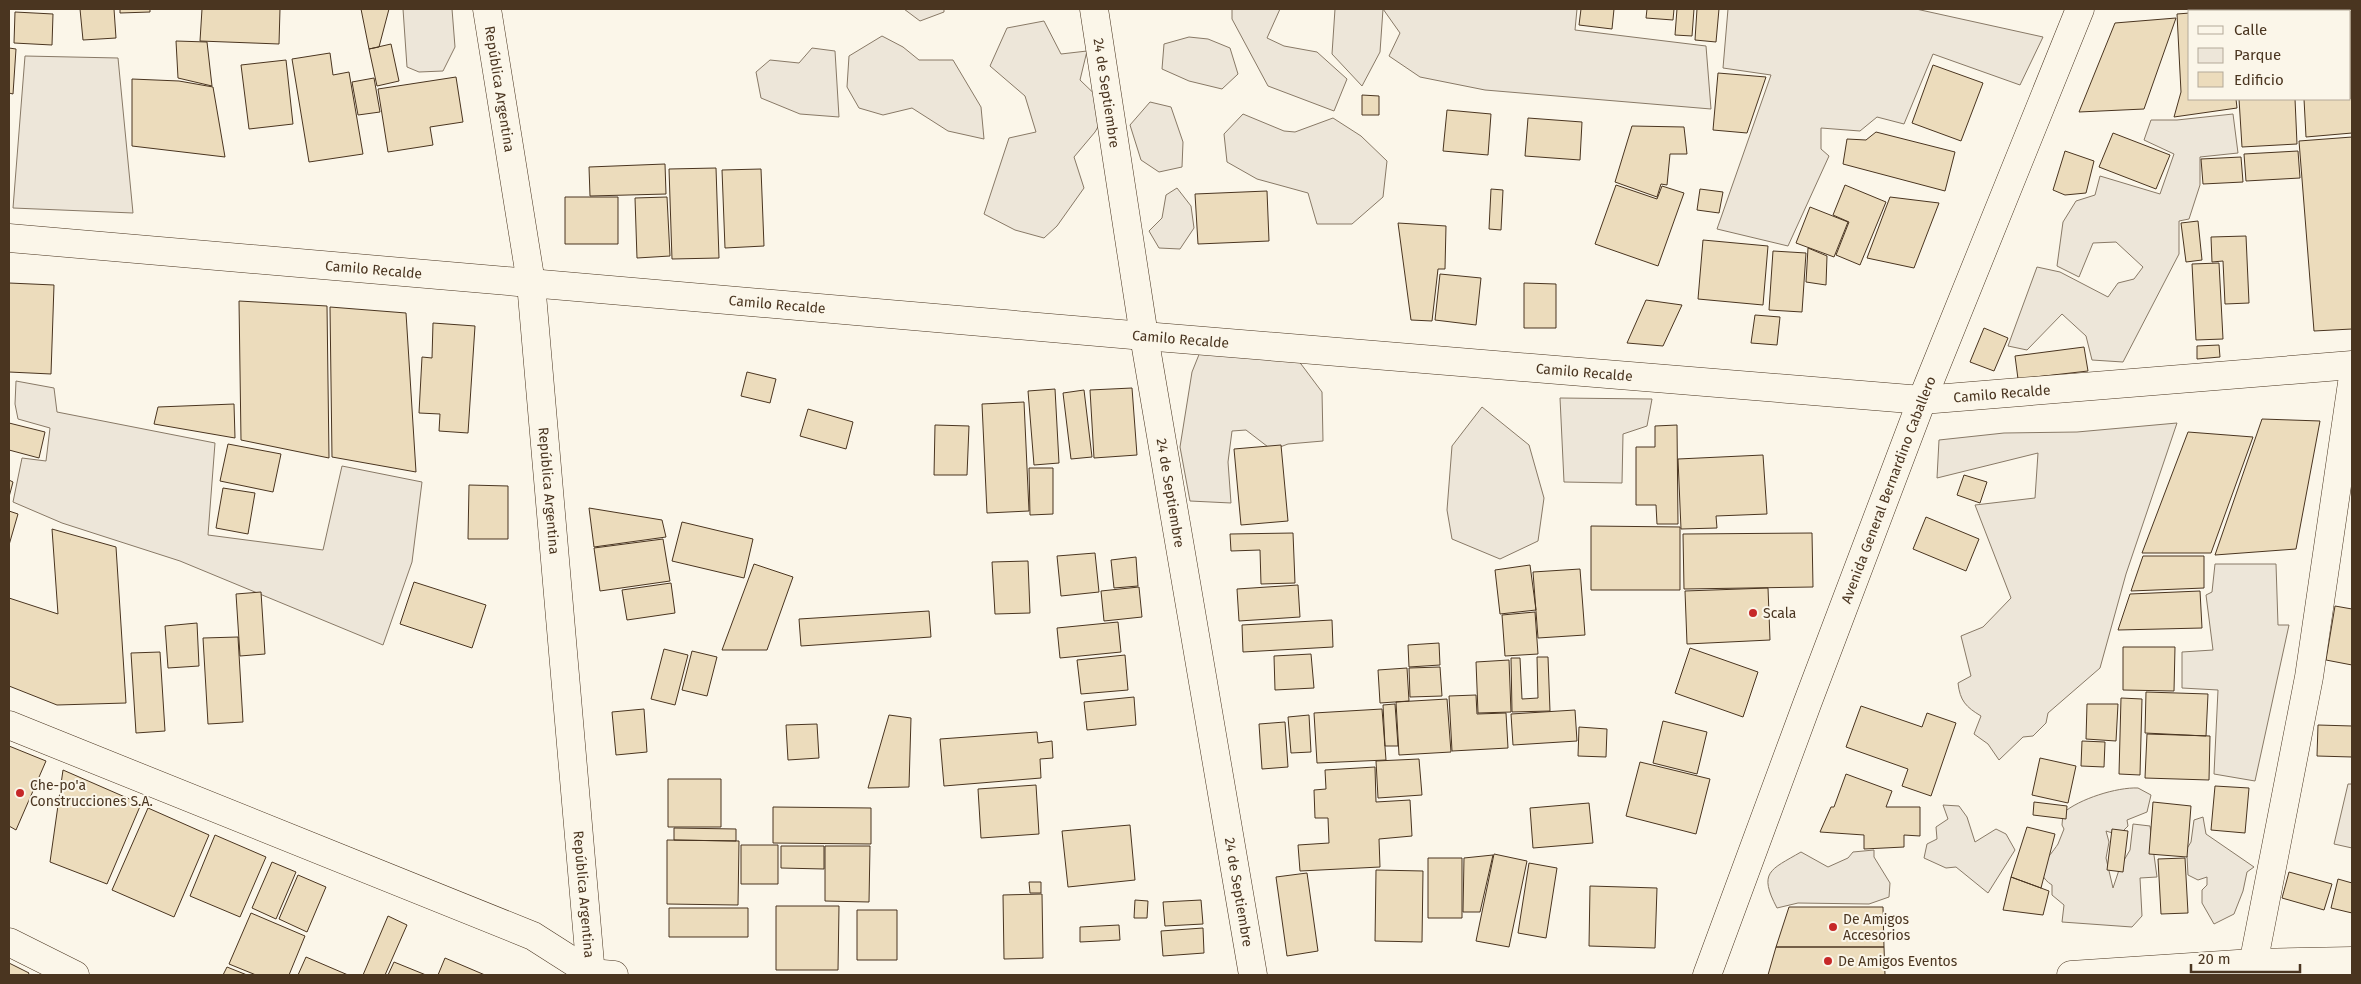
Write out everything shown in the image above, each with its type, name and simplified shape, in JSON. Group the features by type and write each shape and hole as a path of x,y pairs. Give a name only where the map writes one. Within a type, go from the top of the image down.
{"street":[{"name":"República Argentina","path":"487,9 531,283 599,975"},
{"name":"24 de Septiembre","path":"1094,9 1144,336 1253,975"},
{"name":"Avenida General Bernardino Caballero","path":"1707,975 1922,400 2080,9"},
{"name":"Camilo Recalde","path":"9,238 1144,336 1922,400 2352,365"},
{"path":"2252,969 2309,677 2352,383"},
{"path":"9,725 533,936 599,975"},
{"path":"9,942 75,975"},
{"path":"2071,975 2252,969 2352,961"}],"green space":[{"path":"403,9 452,9 455,47 443,71 419,72 407,67"},
{"path":"904,9 944,9 944,12 920,21"},
{"path":"1232,9 1280,9 1267,38 1284,46 1317,52 1347,79 1334,111 1268,86 1232,19"},
{"path":"1335,9 1383,9 1380,52 1362,86 1332,54"},
{"path":"1383,9 1577,9 1575,30 1706,46 1711,109 1485,90 1420,77 1389,56 1400,33"},
{"path":"1728,9 1916,9 2043,37 2020,85 1933,54 1904,124 1877,117 1860,131 1821,128 1821,149 1829,156 1788,246 1717,229 1771,75 1723,68"},
{"path":"1044,21 1061,54 1087,51 1080,80 1109,108 1095,132 1074,157 1084,188 1057,226 1044,238 1015,230 984,214 1009,138 1036,132 1025,96 990,66 1007,28"},
{"path":"882,36 903,47 919,60 953,60 981,107 984,139 948,131 912,108 883,115 859,108 847,87 849,56"},
{"path":"1189,37 1208,39 1230,48 1238,74 1222,89 1189,81 1162,69 1164,44"},
{"path":"812,48 835,51 839,117 800,114 761,98 756,72 770,60 799,63"},
{"path":"25,56 118,58 133,213 13,208"},
{"path":"1150,102 1171,107 1183,142 1182,167 1159,172 1141,160 1130,125"},
{"path":"1243,114 1284,131 1295,132 1333,118 1361,136 1387,161 1383,197 1352,224 1317,224 1308,193 1257,179 1227,162 1224,134"},
{"path":"2233,114 2238,153 2200,157 2200,185 2189,219 2179,221 2179,254 2123,362 2092,360 2086,336 2062,314 2027,350 2008,346 2037,267 2060,272 2108,297 2118,283 2134,279 2143,267 2116,242 2093,243 2079,277 2057,266 2063,222 2076,201 2095,195 2100,176 2160,194 2174,154 2144,140 2151,120 2177,120"},
{"path":"1177,188 1191,206 1194,228 1180,249 1159,248 1149,231 1162,218 1166,195"},
{"path":"1289,348 1322,392 1323,441 1288,444 1272,450 1246,430 1232,431 1228,462 1231,503 1190,501 1180,447 1192,372 1200,352"},
{"path":"16,381 54,388 57,412 215,443 208,535 323,550 342,466 422,482 412,562 383,645 180,561 62,523 13,502 22,458 46,461 50,428 18,419 15,404"},
{"path":"1560,398 1652,399 1647,426 1623,434 1622,483 1564,482"},
{"path":"1482,407 1529,445 1544,498 1538,541 1500,559 1452,539 1447,510 1452,446"},
{"path":"2177,423 2126,574 2100,668 2048,713 2046,723 2033,736 2023,737 1999,760 1988,744 1974,734 1981,716 1971,710 1962,699 1958,683 1971,676 1961,636 1983,627 2011,598 1975,505 2035,498 2038,453 1937,478 1939,440 2004,433 2077,432"},
{"path":"2215,564 2276,564 2278,625 2289,625 2255,781 2214,774 2218,690 2182,688 2182,652 2213,650 2206,595 2212,592"},
{"path":"2348,784 2352,784 2352,848 2334,844"},
{"path":"2129,788 2138,788 2151,795 2147,812 2127,820 2128,826 2119,835 2106,831 2109,842 2106,858 2113,888 2120,867 2130,850 2133,824 2150,826 2157,877 2140,878 2142,916 2132,927 2062,922 2064,905 2052,895 2052,885 2046,880 2042,870 2058,844 2064,829 2062,825 2063,813 2079,803 2099,795"},
{"path":"1943,805 1959,806 1967,817 1975,842 1996,829 2006,834 2015,850 1988,893 1956,867 1946,868 1924,858 1927,844 1937,839 1936,827 1948,819"},
{"path":"2203,817 2206,834 2254,867 2247,872 2243,891 2234,914 2214,924 2202,903 2202,890 2207,885 2207,877 2198,880 2188,875 2187,856 2183,855 2191,842 2194,820"},
{"path":"1874,850 1874,857 1890,883 1889,897 1869,904 1798,903 1777,908 1768,887 1768,879 1770,873 1781,863 1801,852 1828,867 1848,858 1853,852"}],"building":[{"path":"80,9 114,9 116,38 83,40"},
{"path":"120,9 150,9 150,12 120,13"},
{"path":"202,9 280,9 279,44 200,41"},
{"path":"361,9 389,9 379,47 369,49"},
{"path":"1581,9 1614,9 1612,29 1579,25"},
{"path":"1647,9 1674,9 1673,20 1646,18"},
{"path":"1677,9 1694,9 1692,36 1675,35"},
{"path":"1697,9 1719,9 1716,42 1695,40"},
{"path":"2352,9 2352,133 2306,137 2304,100 2351,100 2351,10 2336,10"},
{"path":"15,12 53,14 52,45 14,43"},
{"path":"2188,13 2188,100 2236,100 2237,108 2174,117 2181,92 2177,14"},
{"path":"2176,18 2144,109 2079,112 2115,23"},
{"path":"176,41 207,42 212,86 178,78"},
{"path":"391,44 399,81 377,86 369,49"},
{"path":"9,48 16,49 13,94 9,93"},
{"path":"330,53 333,75 349,72 363,154 309,162 292,59"},
{"path":"286,60 293,124 249,129 241,65"},
{"path":"1933,65 1983,83 1961,141 1912,123"},
{"path":"1718,73 1766,77 1747,133 1713,130"},
{"path":"456,77 463,122 430,127 433,145 388,152 378,89"},
{"path":"374,78 380,112 358,115 352,82"},
{"path":"132,79 179,81 213,87 225,157 132,146"},
{"path":"1362,95 1379,96 1379,115 1362,115"},
{"path":"2239,100 2295,100 2297,144 2242,147"},
{"path":"1447,110 1491,114 1488,155 1443,151"},
{"path":"1528,118 1582,122 1580,160 1525,156"},
{"path":"1632,126 1684,127 1687,154 1670,154 1667,185 1661,184 1657,197 1615,182"},
{"path":"1876,132 1955,152 1945,191 1843,164 1847,139 1866,140"},
{"path":"2113,133 2170,155 2156,189 2099,167"},
{"path":"2352,137 2352,329 2314,331 2299,141"},
{"path":"2065,151 2094,161 2086,193 2065,195 2053,190"},
{"path":"2298,151 2300,178 2246,181 2244,154"},
{"path":"2241,157 2243,182 2203,184 2201,159"},
{"path":"665,164 666,194 590,196 589,167"},
{"path":"716,168 719,258 672,259 669,169"},
{"path":"761,169 764,246 725,248 722,170"},
{"path":"1616,185 1657,199 1662,186 1684,193 1658,266 1595,244"},
{"path":"1845,185 1886,202 1860,265 1836,255 1849,222 1833,215"},
{"path":"1491,189 1503,190 1501,230 1489,229"},
{"path":"1700,189 1723,192 1719,213 1697,210"},
{"path":"1267,191 1269,241 1198,244 1195,194"},
{"path":"565,197 618,197 618,244 565,244"},
{"path":"667,197 670,256 637,258 635,198"},
{"path":"1890,197 1939,203 1914,268 1867,258"},
{"path":"1810,207 1848,222 1834,257 1796,243"},
{"path":"2198,221 2202,260 2186,262 2181,223"},
{"path":"1398,223 1446,226 1445,269 1438,269 1432,321 1411,320"},
{"path":"2246,236 2249,303 2225,304 2223,261 2212,262 2211,237"},
{"path":"1703,240 1768,246 1763,305 1698,299"},
{"path":"1808,248 1827,256 1826,285 1806,282"},
{"path":"1773,251 1806,253 1802,312 1769,310"},
{"path":"2219,263 2223,339 2196,340 2192,264"},
{"path":"1440,274 1481,278 1476,325 1435,320"},
{"path":"9,283 54,285 51,374 9,372"},
{"path":"1524,283 1556,284 1556,328 1524,328"},
{"path":"1646,300 1682,305 1663,346 1627,343"},
{"path":"239,301 327,306 329,458 241,440"},
{"path":"330,307 406,313 416,472 332,457"},
{"path":"1755,315 1780,317 1777,345 1751,343"},
{"path":"433,323 475,326 468,433 439,431 440,414 419,413 422,357 432,358"},
{"path":"1984,328 2008,338 1994,371 1970,362"},
{"path":"2219,345 2220,357 2197,359 2197,346"},
{"path":"2084,347 2088,371 2018,379 2015,356"},
{"path":"747,372 776,379 770,403 741,396"},
{"path":"1132,388 1137,455 1094,458 1090,390"},
{"path":"1055,389 1059,463 1034,465 1028,391"},
{"path":"1084,390 1092,457 1071,459 1063,393"},
{"path":"1024,402 1029,511 987,513 982,404"},
{"path":"234,404 235,438 154,424 158,407"},
{"path":"808,409 853,422 846,449 800,436"},
{"path":"2262,419 2320,421 2296,549 2215,555"},
{"path":"9,423 45,432 39,458 9,450"},
{"path":"935,425 969,426 967,475 934,475"},
{"path":"1677,425 1678,524 1657,524 1656,505 1636,505 1636,447 1655,447 1655,426"},
{"path":"2188,432 2253,437 2211,553 2142,553"},
{"path":"228,444 281,454 273,492 220,481"},
{"path":"1281,445 1288,521 1241,525 1234,449"},
{"path":"1763,455 1767,514 1716,516 1717,528 1681,529 1678,459"},
{"path":"1029,468 1053,468 1053,514 1030,515"},
{"path":"1964,475 1987,482 1980,503 1957,495"},
{"path":"9,480 13,482 9,497"},
{"path":"469,485 508,486 508,539 468,539"},
{"path":"223,488 255,493 248,534 216,528"},
{"path":"589,508 662,520 666,537 594,547"},
{"path":"9,511 18,514 9,545"},
{"path":"1926,517 1979,539 1966,571 1913,549"},
{"path":"682,522 753,539 744,578 672,561"},
{"path":"1591,526 1680,527 1680,590 1591,590"},
{"path":"52,529 116,547 126,703 57,705 9,686 9,598 58,614"},
{"path":"1293,533 1295,583 1261,584 1260,550 1231,551 1230,534"},
{"path":"1812,533 1813,587 1684,589 1683,534"},
{"path":"663,539 670,581 600,591 594,548"},
{"path":"1095,553 1099,592 1061,596 1057,556"},
{"path":"2143,556 2204,556 2204,588 2131,591"},
{"path":"1136,557 1138,586 1114,588 1111,560"},
{"path":"1028,561 1030,613 995,614 992,562"},
{"path":"754,564 793,577 767,650 722,650"},
{"path":"1530,565 1536,610 1500,614 1495,570"},
{"path":"1580,569 1585,635 1538,638 1533,572"},
{"path":"414,582 486,605 472,648 400,624"},
{"path":"671,583 675,613 627,620 622,590"},
{"path":"1298,585 1300,617 1239,621 1237,589"},
{"path":"1139,587 1142,617 1104,621 1101,591"},
{"path":"1768,588 1770,640 1687,644 1685,591"},
{"path":"2200,591 2202,628 2118,630 2130,594"},
{"path":"261,592 265,654 240,656 236,594"},
{"path":"2335,606 2352,609 2352,665 2326,660"},
{"path":"929,611 931,637 801,646 799,619"},
{"path":"1535,612 1538,654 1505,656 1502,615"},
{"path":"1332,620 1333,647 1243,652 1242,625"},
{"path":"1118,622 1121,652 1060,658 1057,628"},
{"path":"197,623 199,666 168,668 165,626"},
{"path":"238,637 243,722 208,724 203,638"},
{"path":"1439,643 1440,665 1409,667 1408,645"},
{"path":"2123,647 2175,647 2174,691 2123,690"},
{"path":"1690,648 1758,672 1743,717 1675,693"},
{"path":"664,649 688,655 675,705 651,699"},
{"path":"692,651 717,657 707,696 682,690"},
{"path":"160,652 165,731 136,733 131,653"},
{"path":"1311,654 1314,688 1275,690 1274,656"},
{"path":"1125,655 1128,690 1081,694 1077,660"},
{"path":"1537,657 1548,657 1550,711 1512,712 1511,658 1520,658 1522,699 1538,698"},
{"path":"1509,660 1511,712 1478,713 1476,662"},
{"path":"1440,667 1442,696 1410,697 1409,668"},
{"path":"1407,668 1409,701 1380,703 1378,670"},
{"path":"2146,692 2208,694 2206,736 2145,733"},
{"path":"1476,695 1477,714 1506,713 1508,748 1452,751 1449,696"},
{"path":"1134,697 1136,725 1087,730 1084,702"},
{"path":"2121,698 2142,699 2140,775 2119,774"},
{"path":"1447,699 1451,752 1399,755 1396,702"},
{"path":"1395,704 1398,746 1385,746 1383,705"},
{"path":"2087,704 2118,704 2116,741 2086,739"},
{"path":"1861,706 1922,727 1927,713 1956,723 1931,796 1902,786 1908,769 1846,747"},
{"path":"644,709 647,752 616,755 612,712"},
{"path":"1382,709 1386,760 1317,763 1314,713"},
{"path":"1575,710 1577,741 1513,745 1511,714"},
{"path":"889,715 911,718 909,787 868,788"},
{"path":"1309,715 1311,752 1291,753 1288,717"},
{"path":"1663,721 1707,732 1697,774 1653,763"},
{"path":"1285,722 1288,767 1262,769 1259,724"},
{"path":"817,724 819,758 788,760 786,725"},
{"path":"2318,725 2352,726 2352,757 2317,756"},
{"path":"1579,727 1607,729 1606,757 1578,756"},
{"path":"1037,732 1038,743 1052,741 1053,758 1040,759 1041,778 944,786 940,739"},
{"path":"2147,734 2210,736 2209,780 2145,778"},
{"path":"2082,741 2105,742 2104,767 2081,766"},
{"name":"Che-po'a Construcciones S.A.","path":"9,746 46,761 16,830 9,826"},
{"path":"2040,758 2076,766 2068,803 2032,795"},
{"path":"1419,759 1422,795 1378,798 1376,761"},
{"path":"1640,762 1710,779 1696,834 1626,816"},
{"path":"1375,767 1376,802 1410,800 1412,836 1379,839 1380,867 1300,871 1298,845 1329,843 1328,818 1315,818 1314,790 1326,789 1325,770"},
{"path":"63,770 141,804 107,884 50,862"},
{"path":"1846,774 1892,791 1886,807 1920,807 1920,836 1904,835 1904,847 1864,849 1864,835 1820,832 1831,807 1834,807"},
{"path":"668,779 721,779 721,827 668,827"},
{"path":"1036,785 1039,834 981,838 978,789"},
{"path":"2215,786 2249,788 2245,833 2211,830"},
{"path":"2034,802 2067,806 2066,819 2033,815"},
{"path":"2153,802 2191,806 2187,857 2149,854"},
{"path":"1589,803 1593,843 1533,848 1530,808"},
{"path":"773,807 871,808 871,844 773,843"},
{"path":"148,808 209,835 174,917 112,890"},
{"path":"1130,825 1135,880 1068,887 1062,831"},
{"path":"2027,827 2055,834 2041,888 2011,877"},
{"path":"674,828 736,829 736,841 674,840"},
{"path":"2112,829 2128,831 2123,872 2107,870"},
{"path":"215,835 266,857 240,917 190,896"},
{"path":"667,840 739,841 738,905 667,904"},
{"path":"741,845 778,845 778,884 741,884"},
{"path":"781,846 824,846 824,869 781,868"},
{"path":"825,846 870,846 869,902 825,901"},
{"path":"1494,854 1527,861 1509,947 1476,941"},
{"path":"1493,855 1480,912 1463,912 1464,858"},
{"path":"1428,858 1462,858 1462,918 1428,918"},
{"path":"2185,858 2188,913 2161,914 2158,859"},
{"path":"272,862 296,872 276,919 252,908"},
{"path":"1529,863 1557,868 1546,938 1518,933"},
{"path":"1376,870 1423,871 1422,942 1375,941"},
{"path":"2289,872 2332,884 2324,910 2282,898"},
{"path":"1307,873 1318,951 1287,956 1276,877"},
{"path":"298,875 326,887 307,932 279,919"},
{"path":"2011,877 2049,891 2043,915 2003,910"},
{"path":"2338,879 2352,883 2352,913 2331,908"},
{"path":"1029,882 1041,882 1041,893 1030,893"},
{"path":"1590,886 1657,888 1655,948 1589,946"},
{"path":"1042,894 1043,958 1004,959 1003,895"},
{"path":"1135,900 1148,901 1147,918 1134,918"},
{"path":"1201,900 1203,924 1165,926 1163,902"},
{"path":"776,906 839,906 838,970 776,970"},
{"name":"De Amigos Accesorios","path":"1789,907 1883,907 1884,947 1776,947"},
{"path":"669,908 748,908 748,937 669,937"},
{"path":"857,910 897,910 897,960 857,960"},
{"path":"251,913 305,936 289,975 256,975 229,964"},
{"path":"388,916 407,925 385,975 363,975"},
{"path":"1119,925 1120,940 1080,942 1080,927"},
{"path":"1203,928 1204,953 1163,956 1161,931"},
{"name":"De Amigos Eventos","path":"1776,947 1884,947 1885,975 1768,975"},
{"path":"306,957 348,975 298,975"},
{"path":"445,958 485,975 438,975"},
{"path":"394,962 426,975 388,975"},
{"path":"9,963 29,973 28,975 9,975"},
{"path":"227,967 247,975 223,975"}],"place":[{"name":"Scala","path":"1753,613"},
{"name":"Che-po'a Construcciones S.A.","path":"20,793"},
{"name":"De Amigos Accesorios","path":"1833,927"},
{"name":"De Amigos Eventos","path":"1828,961"}]}
